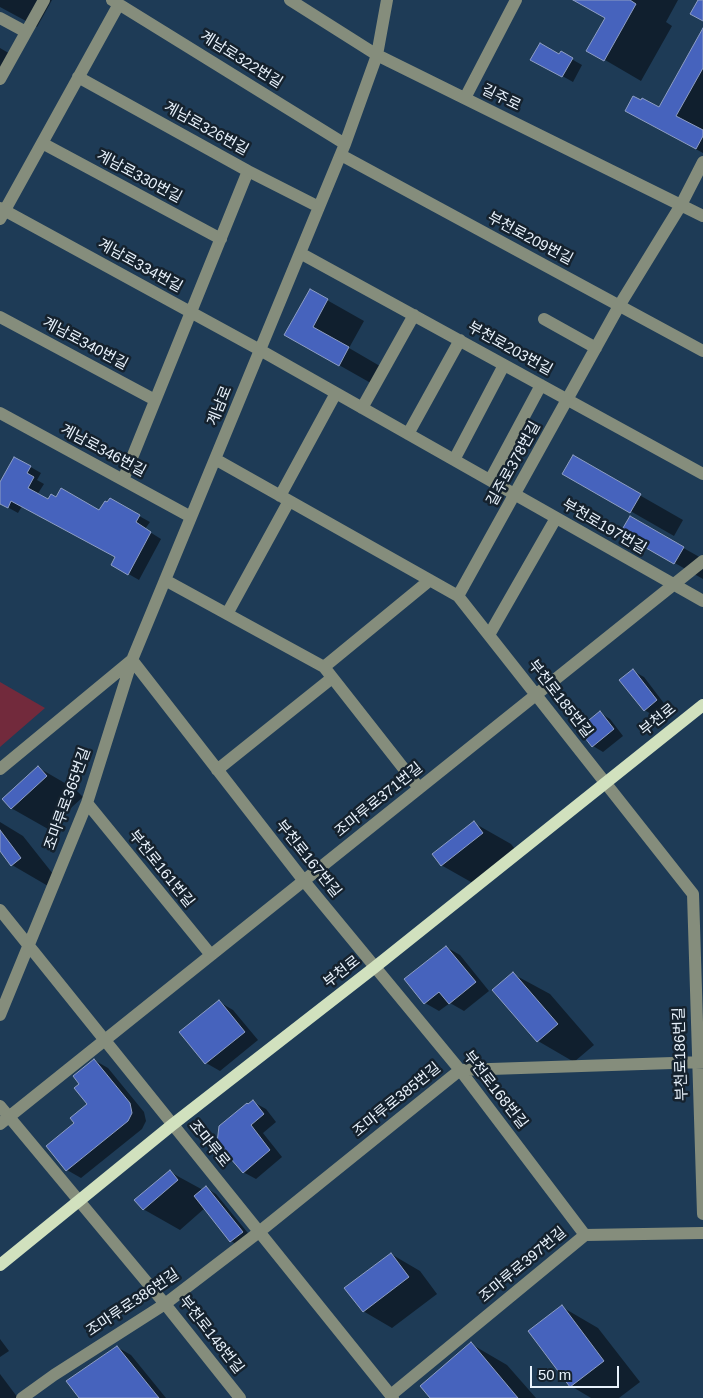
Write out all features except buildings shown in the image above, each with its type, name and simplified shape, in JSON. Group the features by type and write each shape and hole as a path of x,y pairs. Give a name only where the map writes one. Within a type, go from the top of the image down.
{"main road":[{"name":"부천로","path":"0,1265 172,1125 375,967 703,705"}],"street":[{"path":"0,79 44,0"},
{"name":"길주로","path":"290,0 377,55 703,216"},
{"name":"계남로","path":"0,769 132,660 343,149 377,55 387,0"},
{"path":"465,98 516,0"},
{"name":"계남로322번길","path":"2,213 78,77 116,2 343,149"},
{"path":"0,18 26,32"},
{"name":"계남로326번길","path":"78,77 248,171 319,207"},
{"name":"계남로330번길","path":"42,143 220,239"},
{"name":"부천로209번길","path":"343,149 703,352"},
{"name":"길주로378번길","path":"458,596 596,348 681,205 703,162"},
{"path":"123,480 248,171"},
{"name":"계남로334번길","path":"2,213 260,350"},
{"name":"부천로203번길","path":"300,253 703,474"},
{"path":"362,408 414,315"},
{"name":"계남로340번길","path":"0,316 155,400"},
{"path":"544,319 596,348"},
{"path":"408,434 460,340"},
{"name":"부천로197번길","path":"260,350 703,601"},
{"path":"454,460 504,365"},
{"path":"490,480 541,385"},
{"path":"227,614 336,393"},
{"name":"계남로346번길","path":"0,413 191,517"},
{"name":"부천로185번길","path":"215,459 458,596 605,783"},
{"path":"489,635 556,518"},
{"name":"조마루로371번길","path":"4,1120 703,561"},
{"path":"165,580 324,667 420,788"},
{"path":"324,667 430,580"},
{"name":"부천로167번길","path":"132,660 304,881 375,967"},
{"name":"조마루로365번길","path":"0,1015 87,803 132,660"},
{"path":"217,770 332,678"},
{"name":"부천로186번길","path":"605,783 698,895 703,1214"},
{"name":"부천로161번길","path":"87,803 211,955"},
{"name":"조마루로","path":"0,910 392,1397"},
{"name":"부천로168번길","path":"375,967 460,1070 585,1235"},
{"name":"조마루로385번길","path":"259,1232 460,1070 700,1062"},
{"name":"부천로148번길","path":"0,1106 4,1120 80,1200 240,1398"},
{"name":"조마루로386번길","path":"22,1398 54,1375 165,1304 259,1232"},
{"name":"조마루로397번길","path":"392,1397 585,1235 703,1233"}],"shaded area":[{"path":"0,682 45,708 0,747"}]}
